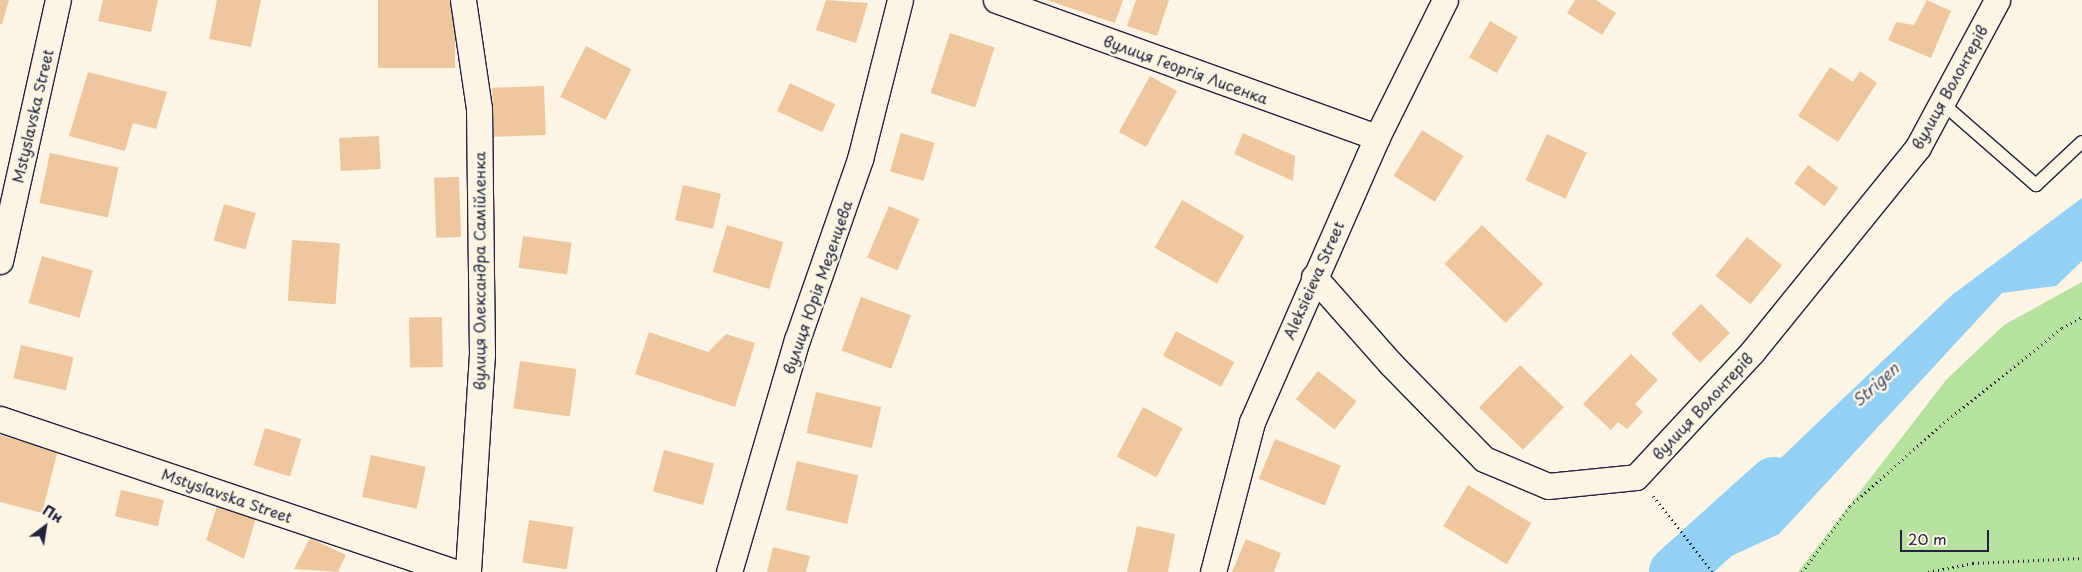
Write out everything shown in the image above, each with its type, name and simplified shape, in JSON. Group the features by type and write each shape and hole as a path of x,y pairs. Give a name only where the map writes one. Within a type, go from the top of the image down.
{"street":[{"name":"Mstyslavska Street","path":"0,260 58,0"},
{"name":"вулиця Олександра Самійленка","path":"463,0 479,110 482,354 468,572"},
{"name":"вулиця Юрія Мезенцева","path":"730,572 797,340 860,159 900,0"},
{"name":"вулиця Георгія Лисенка","path":"996,0 1377,137"},
{"name":"Aleksieieva Street","path":"1214,572 1252,422 1377,137 1445,0"},
{"name":"вулиця Волонтерів","path":"1314,277 1390,363 1484,459 1548,486 1636,477 1753,351 1918,147 1997,0"},
{"name":"Mstyslavska Street","path":"0,419 454,572"}],"lane":[{"path":"1942,103 2036,185 2082,142"}],"path":[{"path":"1802,572 1858,499 1940,426 2062,328 2082,317"},
{"path":"1666,510 1713,572"},
{"path":"1928,572 1973,563 2082,558"}],"green space":[{"path":"2082,282 2082,572 1798,572 1946,380 2004,325"}],"water":[{"path":"2082,198 2082,261 2056,286 2002,293 1779,534 1710,566 1730,506 1952,295"}],"building":[{"path":"0,0 9,0 2,24 0,24"},
{"path":"103,0 158,0 151,32 98,21"},
{"path":"217,0 261,0 251,47 209,39"},
{"path":"378,0 455,0 455,68 378,68"},
{"path":"826,0 868,3 856,43 816,30"},
{"path":"1047,0 1123,0 1115,23"},
{"path":"1136,0 1169,0 1157,36 1127,26"},
{"path":"1575,0 1596,0 1616,13 1602,35 1567,13"},
{"path":"1927,0 1951,11 1931,58 1888,40 1896,22 1914,25"},
{"path":"1490,21 1518,37 1497,73 1469,57"},
{"path":"950,33 995,48 975,107 931,93"},
{"path":"586,46 631,69 606,120 560,97"},
{"path":"1830,67 1853,82 1860,71 1877,83 1838,142 1798,116"},
{"path":"88,72 167,92 156,129 133,123 125,151 69,136"},
{"path":"1150,76 1177,91 1146,147 1119,132"},
{"path":"790,83 835,104 822,132 777,111"},
{"path":"544,86 546,135 494,137 492,88"},
{"path":"1422,130 1464,156 1435,202 1393,176"},
{"path":"901,133 935,143 924,181 890,171"},
{"path":"1243,133 1295,156 1293,181 1234,154"},
{"path":"1547,134 1587,153 1565,199 1525,180"},
{"path":"379,136 381,169 341,171 339,138"},
{"path":"50,153 118,168 108,217 39,203"},
{"path":"1808,165 1838,188 1825,206 1794,183"},
{"path":"459,177 461,237 436,238 434,178"},
{"path":"683,185 721,194 713,229 675,220"},
{"path":"1182,200 1244,236 1217,284 1154,248"},
{"path":"224,204 256,213 245,250 214,241"},
{"path":"889,206 919,219 897,270 867,258"},
{"path":"727,225 783,242 769,289 713,272"},
{"path":"1482,225 1543,284 1506,323 1444,264"},
{"path":"523,236 572,243 567,275 519,268"},
{"path":"1747,237 1782,265 1751,304 1716,276"},
{"path":"292,240 340,243 336,304 288,301"},
{"path":"42,256 93,271 79,318 28,303"},
{"path":"861,297 911,315 891,369 842,351"},
{"path":"1701,304 1730,333 1700,363 1671,334"},
{"path":"442,317 443,367 410,368 409,318"},
{"path":"1176,331 1234,362 1221,387 1163,356"},
{"path":"649,332 708,352 726,334 755,343 735,407 635,374"},
{"path":"21,345 74,357 66,390 13,378"},
{"path":"1631,354 1658,380 1635,404 1643,412 1627,429 1618,422 1611,430 1583,404"},
{"path":"520,361 576,369 570,416 513,409"},
{"path":"1520,365 1564,407 1523,450 1479,407"},
{"path":"1318,371 1357,401 1334,430 1296,399"},
{"path":"816,392 881,407 872,448 807,433"},
{"path":"1143,407 1183,428 1156,478 1117,456"},
{"path":"265,428 301,439 290,476 254,465"},
{"path":"0,435 58,450 42,513 0,502"},
{"path":"1275,439 1341,466 1325,505 1259,479"},
{"path":"664,450 714,463 703,505 653,492"},
{"path":"371,455 426,467 417,509 362,497"},
{"path":"797,461 858,475 847,524 786,510"},
{"path":"1468,485 1531,523 1507,564 1443,526"},
{"path":"121,490 164,500 158,526 115,516"},
{"path":"217,506 256,518 244,559 206,540"},
{"path":"529,520 573,527 567,570 522,562"},
{"path":"1137,526 1175,534 1168,572 1127,572"},
{"path":"310,538 346,555 338,572 294,569"},
{"path":"1246,539 1281,553 1274,572 1232,572"},
{"path":"773,547 810,556 806,572 767,572"}],"waterway":[{"name":"Strigen","path":"1675,572 1774,483"}]}
